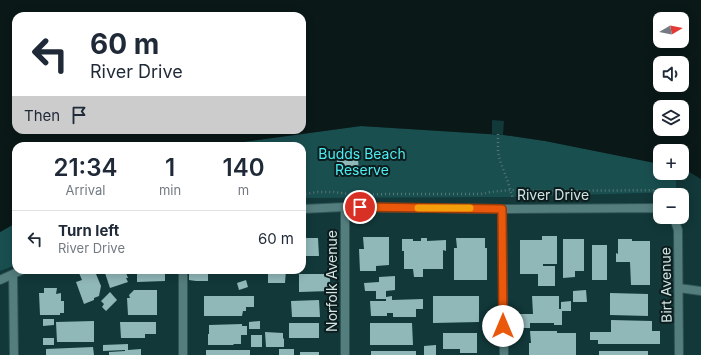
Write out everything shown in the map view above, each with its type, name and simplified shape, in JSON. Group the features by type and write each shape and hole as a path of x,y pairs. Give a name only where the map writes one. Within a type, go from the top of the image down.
{"street":[{"name":"River Drive","path":"306,209 345,207 502,209 653,208"},
{"name":"Norfolk Avenue","path":"345,207 345,355"},
{"path":"502,209 504,355"},
{"name":"Birt Avenue","path":"676,224 678,230 679,355"},
{"path":"0,280 13,274 14,355"},
{"path":"183,274 183,355"},
{"path":"679,288 701,291"}],"path":[{"path":"498,134 498,152 500,161 516,208"},
{"path":"306,194 334,192 355,195 481,194 510,190 653,190"}],"green space":[{"name":"Budds Beach Reserve","path":"361,126 504,135 545,141 653,163 653,180 676,180 676,188 653,188 653,193 507,197 306,198 306,142 243,142"},
{"path":"12,225 12,266 0,271 0,232"}],"shaded area":[{"path":"0,0 701,0 701,179 689,172 689,144 653,144 653,163 545,141 504,135 361,126 306,133 306,12 12,12 12,134 302,134 243,142 12,142 12,225 0,232"}],"pier":[{"path":"492,120 504,121 503,135 492,134"}],"building":[{"path":"337,158 358,158 359,176 337,176"},
{"path":"542,236 557,236 557,264 543,264 543,266 555,266 555,286 538,286 538,274 520,274 520,240 542,240"},
{"path":"363,237 389,237 389,265 376,266 376,271 360,271 359,249 364,249"},
{"path":"306,238 318,238 319,256 306,256"},
{"path":"421,238 427,238 427,241 446,240 446,251 443,250 443,269 423,269 423,277 414,277 413,269 404,269 402,239 421,241"},
{"path":"456,238 485,238 485,248 487,248 487,280 454,280 454,248 457,248"},
{"path":"563,239 584,239 584,271 575,271 575,277 563,278"},
{"path":"618,239 650,241 650,285 631,285 630,262 616,262 616,253 618,254"},
{"path":"592,245 607,245 607,280 592,280"},
{"path":"79,274 96,274 101,286 99,296 84,304 76,282 82,280"},
{"path":"105,274 126,274 128,278 126,278 128,282 110,288"},
{"path":"137,274 165,274 165,281 137,282"},
{"path":"189,274 208,274 208,281 189,280"},
{"path":"268,274 286,274 285,283 268,283"},
{"path":"299,274 330,274 330,291 299,292"},
{"path":"395,276 395,290 386,291 386,297 392,296 392,300 423,299 423,309 416,309 416,317 393,317 393,313 387,313 387,316 371,316 370,301 386,301 386,299 376,299 376,291 365,291 364,283 379,282 379,277"},
{"path":"246,280 248,287 239,290 237,283"},
{"path":"44,288 57,288 56,294 61,293 61,301 64,301 64,313 60,313 60,315 40,315 39,293 44,293"},
{"path":"134,290 157,290 157,315 128,315 127,298 130,298 129,295"},
{"path":"586,290 587,302 573,302 573,291"},
{"path":"110,292 117,300 106,311 102,307 104,304 101,301"},
{"path":"610,293 648,294 648,316 610,315"},
{"path":"204,296 254,296 254,307 246,307 246,311 243,311 242,316 204,316"},
{"path":"433,296 479,296 479,322 433,323"},
{"path":"532,296 559,296 559,309 561,309 561,302 571,301 571,311 562,311 562,325 554,325 554,323 530,323 530,328 518,328 518,314 533,314"},
{"path":"319,300 320,317 292,317 291,301"},
{"path":"43,319 54,319 54,325 43,326"},
{"path":"611,320 652,321 652,331 660,331 660,344 598,344 598,340 590,340 590,332 611,332"},
{"path":"94,321 94,342 57,342 56,322"},
{"path":"260,321 260,329 249,329 249,322"},
{"path":"120,322 156,322 156,334 145,334 145,338 121,338"},
{"path":"289,323 319,323 319,338 289,338"},
{"path":"370,323 412,323 413,345 370,345"},
{"path":"242,324 242,326 247,326 247,335 241,335 241,344 208,345 209,325"},
{"path":"530,331 576,333 576,355 529,355 529,343 531,343"},
{"path":"265,332 283,333 284,347 266,347"},
{"path":"443,333 477,333 477,353 460,353 460,349 443,349"},
{"path":"251,335 262,335 262,347 251,347"},
{"path":"43,338 54,338 54,345 43,345"},
{"path":"128,344 128,350 141,349 141,355 109,355 109,352 125,350 103,351 103,345"},
{"path":"436,345 436,355 424,355 424,346"},
{"path":"93,347 94,355 46,355 46,349"},
{"path":"279,349 294,349 294,355 279,355"},
{"path":"206,350 250,350 250,355 206,355"},
{"path":"371,351 416,351 416,355 371,355"},
{"path":"599,351 648,351 648,355 599,355"},
{"path":"300,352 319,352 319,355 300,355"}],"slow traffic":[{"path":"418,208 470,208"}],"route":[{"path":"360,207 502,209 503,326"}]}
